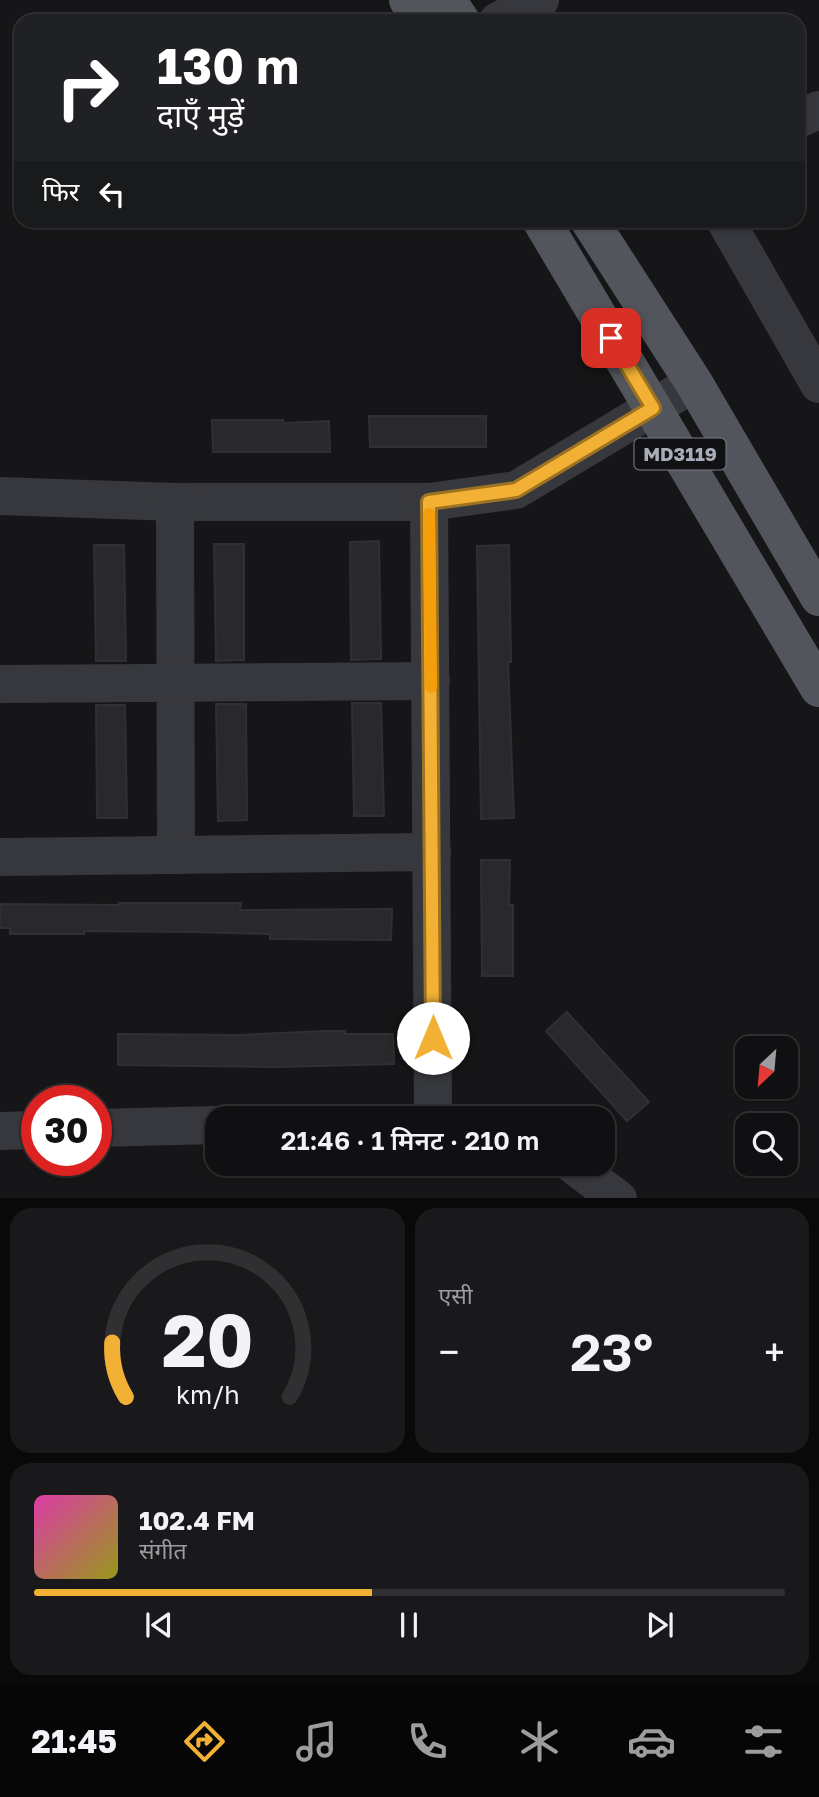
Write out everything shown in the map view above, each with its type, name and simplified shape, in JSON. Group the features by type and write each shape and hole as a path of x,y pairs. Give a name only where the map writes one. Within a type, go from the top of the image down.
{"main road":[{"name":"MD3119","path":"546,228 819,688"},
{"name":"MD3119","path":"594,228 694,383 819,597"}],"street":[{"path":"512,14 540,0"},
{"path":"730,228 819,383"},
{"path":"0,496 175,502 429,502 516,490 694,383"},
{"path":"175,502 176,855"},
{"path":"429,502 433,1106"},
{"path":"0,684 431,681"},
{"path":"0,857 432,852"},
{"path":"112,1128 205,1125"},
{"path":"0,1131 21,1130"},
{"path":"588,1176 617,1198"}],"building":[{"path":"369,416 486,416 486,447 370,447"},
{"path":"212,420 283,420 284,423 329,421 330,452 213,452"},
{"path":"379,541 381,659 351,660 350,542"},
{"path":"214,544 244,544 244,660 216,661"},
{"path":"94,545 124,545 126,661 96,661"},
{"path":"509,545 511,662 508,662 514,818 481,819 477,546"},
{"path":"352,703 381,703 384,816 354,816"},
{"path":"216,704 246,704 247,820 218,821"},
{"path":"96,705 125,705 127,818 97,818"},
{"path":"481,860 510,860 509,905 513,905 513,976 482,976"},
{"path":"241,903 240,910 392,909 391,940 270,939 270,934 194,932 84,931 84,934 10,934 10,928 0,928 0,904"},
{"path":"567,1012 649,1102 627,1121 546,1031"},
{"path":"324,1031 393,1034 394,1064 277,1067 118,1065 118,1034 240,1035"}],"slow traffic":[{"path":"429,514 431,687"}],"route":[{"path":"433,1038 429,502 516,490 653,408 611,338"}]}
